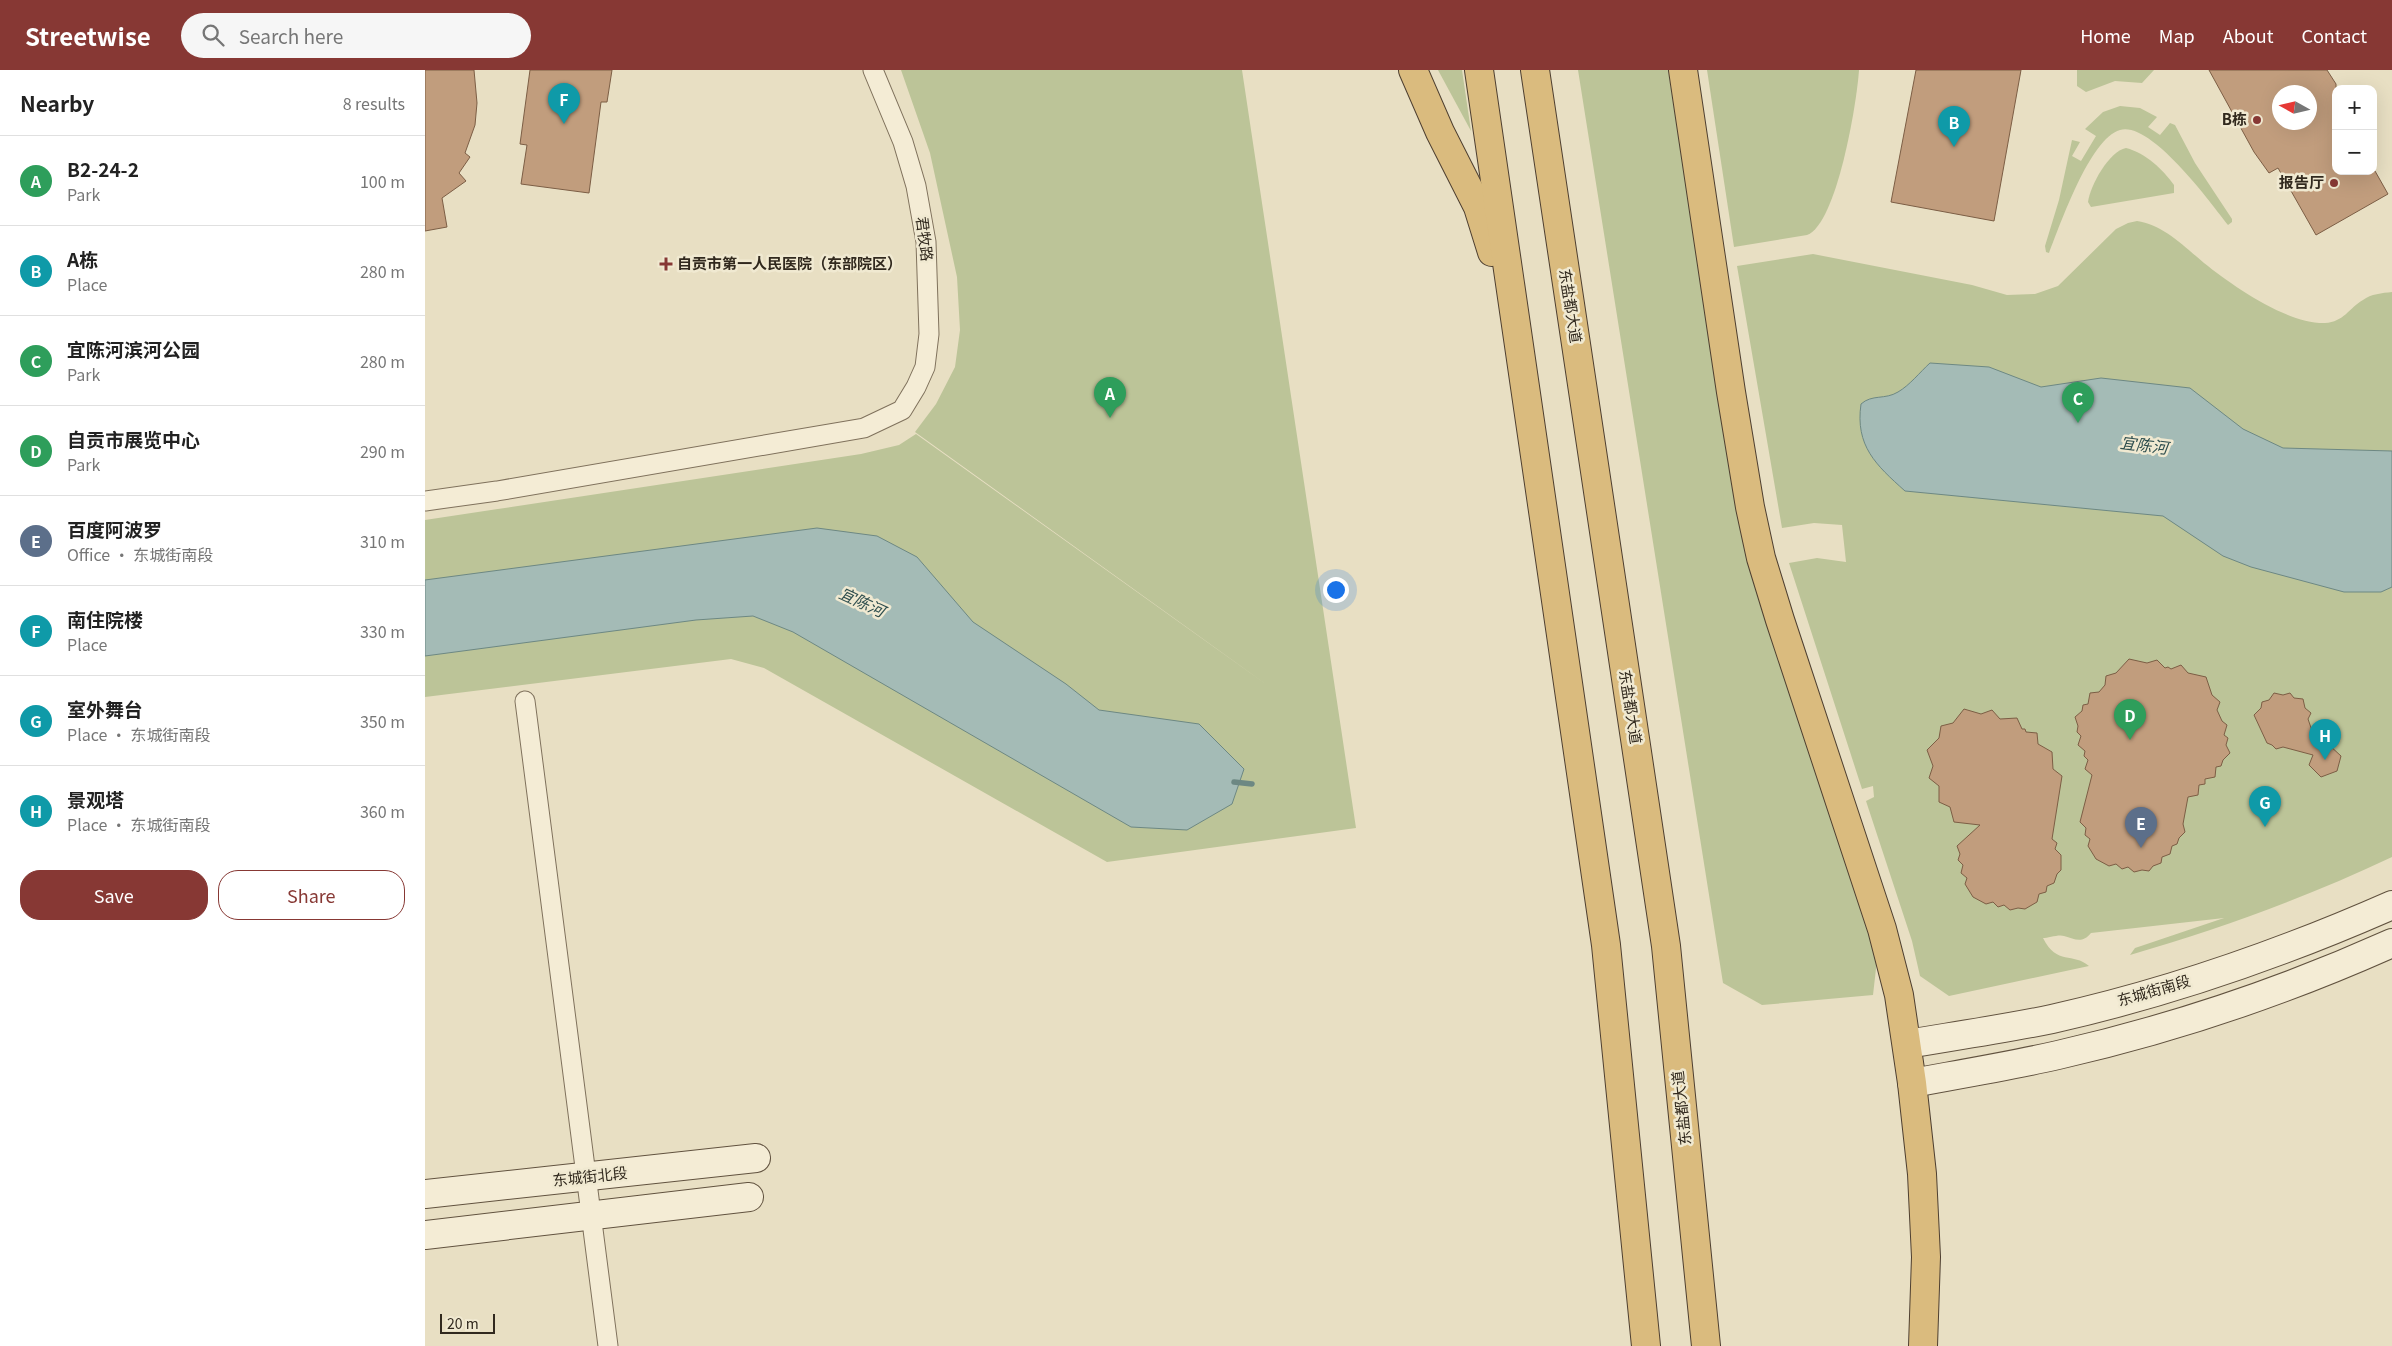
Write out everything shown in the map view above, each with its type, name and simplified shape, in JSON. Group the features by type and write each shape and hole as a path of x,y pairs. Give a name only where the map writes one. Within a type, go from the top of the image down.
{"highway":[{"path":"1413,70 1478,207 1517,329"},
{"path":"1479,70 1606,945 1646,1346"},
{"name":"东盐都大道","path":"1535,70 1666,946 1706,1346"},
{"path":"1683,70 1731,392 1750,507 1761,558 1887,948 1899,995 1907,1044 1922,1174 1926,1257 1923,1346"}],"main road":[{"name":"东城街南段","path":"1907,1044 2051,1019 2120,1001 2237,966 2341,928 2392,906"},
{"path":"1912,1083 2057,1056 2129,1038 2247,1001 2392,943"},
{"name":"东城街北段","path":"425,1194 756,1158"},
{"path":"425,1235 749,1197"}],"street":[{"name":"君牧路","path":"425,501 516,488 864,428 902,410 925,367 929,326 926,242 917,186 906,151 873,70"},
{"path":"525,701 608,1346"}],"green space":[{"path":"901,70 1242,70 1356,828 1107,862 764,668 731,659 425,697 425,520 861,454 899,445 916,434 1323,725 915,432 936,404 955,367 960,330 957,277 930,153"},
{"path":"1438,70 1462,70 1471,131"},
{"path":"1578,70 1668,70 1735,484 1877,960 1873,995 1762,1005 1723,983"},
{"path":"1707,70 1859,70 1850,133 1836,186 1818,226 1807,235 1734,247"},
{"path":"2077,70 2154,70 2142,83 2115,81 2086,92 2077,86"},
{"path":"2120,106 2140,108 2157,117 2148,127 2160,135 2170,123 2175,125 2195,163 2232,219 2232,222 2228,225 2194,182 2163,150 2147,138 2133,131 2120,130 2109,136 2087,165 2068,204 2049,253 2046,252 2045,246 2059,200 2072,140 2080,142 2072,156 2081,161 2096,136 2085,129 2103,112"},
{"path":"2126,148 2147,158 2159,168 2174,185 2174,193 2091,207 2088,202 2092,187 2101,170 2113,155"},
{"path":"2137,221 2164,231 2216,272 2261,302 2278,311 2310,322 2332,322 2342,317 2366,298 2392,292 2392,857 2328,886 2263,911 2130,955 2135,948 2224,918 2091,933 2081,940 2062,936 2043,938 2048,947 2054,952 2089,966 1949,996 1920,976 1912,941 1866,801 1874,797 1873,786 1862,789 1789,563 1817,558 1846,562 1842,525 1814,523 1782,528 1737,266 1813,254 1972,285 2007,295 2035,294 2058,286 2116,229"}],"water":[{"path":"1930,363 1989,367 2041,387 2101,378 2190,388 2243,429 2283,448 2392,451 2392,587 2381,592 2344,592 2251,567 2223,556 2163,516 1905,491 1885,472 1870,453 1861,432 1861,404 1870,399 1898,392"},
{"path":"817,528 877,536 917,557 973,622 1066,684 1099,710 1199,724 1244,769 1232,804 1187,830 1131,827 793,632 753,616 696,620 425,656 425,580"}],"building":[{"path":"425,70 474,70 477,103 475,125 465,153 470,157 459,173 466,181 442,198 447,227 425,231"},
{"path":"530,70 612,70 607,102 601,102 589,193 521,184 527,145 520,144"},
{"path":"1916,70 2021,70 1994,221 1891,202"},
{"path":"2209,70 2327,70 2336,84 2332,85 2332,175 2377,175 2388,194 2316,235 2278,168 2269,173 2254,152"},
{"path":"2129,659 2147,663 2157,660 2165,668 2171,669 2181,665 2188,673 2206,677 2212,695 2220,702 2217,710 2222,721 2227,725 2224,735 2228,738 2226,745 2230,753 2223,760 2221,766 2216,767 2215,777 2205,779 2205,784 2199,785 2198,795 2188,797 2183,824 2185,832 2179,838 2177,844 2172,846 2170,854 2162,857 2161,863 2153,866 2149,871 2134,872 2128,867 2122,869 2116,864 2109,866 2096,859 2088,846 2090,839 2085,835 2086,828 2080,822 2092,775 2085,769 2088,760 2084,756 2085,751 2078,745 2081,736 2077,732 2078,726 2075,717 2082,711 2083,705 2088,704 2090,693 2099,692 2105,685 2106,676 2116,673"},
{"path":"2274,693 2283,695 2290,693 2294,698 2303,699 2305,708 2311,713 2308,719 2318,748 2328,744 2341,756 2337,771 2321,777 2309,765 2313,755 2283,747 2276,749 2267,743 2254,715 2261,708 2262,702 2269,700"},
{"path":"1964,709 1981,714 1992,710 2000,719 2017,718 2022,729 2025,729 2026,732 2037,733 2038,744 2052,752 2053,769 2062,776 2052,839 2057,843 2055,849 2061,855 2061,870 2057,874 2054,883 2047,886 2046,892 2039,894 2037,902 2025,909 2010,910 2004,905 1998,907 1993,902 1986,904 1973,897 1965,884 1967,878 1961,873 1963,865 1958,860 1960,854 1957,846 1980,825 1954,822 1950,807 1939,802 1939,786 1929,778 1933,766 1927,750 1939,738 1941,726 1953,723"}],"waterway":[{"name":"宜陈河","path":"1234,782 1252,784"}],"place":[{"name":"B栋","path":"2257,120"},
{"name":"南住院楼","path":"564,124"},
{"name":"A栋","path":"1954,147"},
{"name":"报告厅","path":"2334,183"},
{"name":"自贡市第一人民医院（东部院区）","path":"666,264"},
{"name":"B2-24-2","path":"1110,418"},
{"name":"宜陈河滨河公园","path":"2078,423"},
{"name":"自贡市展览中心","path":"2130,740"},
{"name":"景观塔","path":"2325,760"},
{"name":"室外舞台","path":"2265,827"},
{"name":"百度阿波罗","path":"2141,848"}]}
